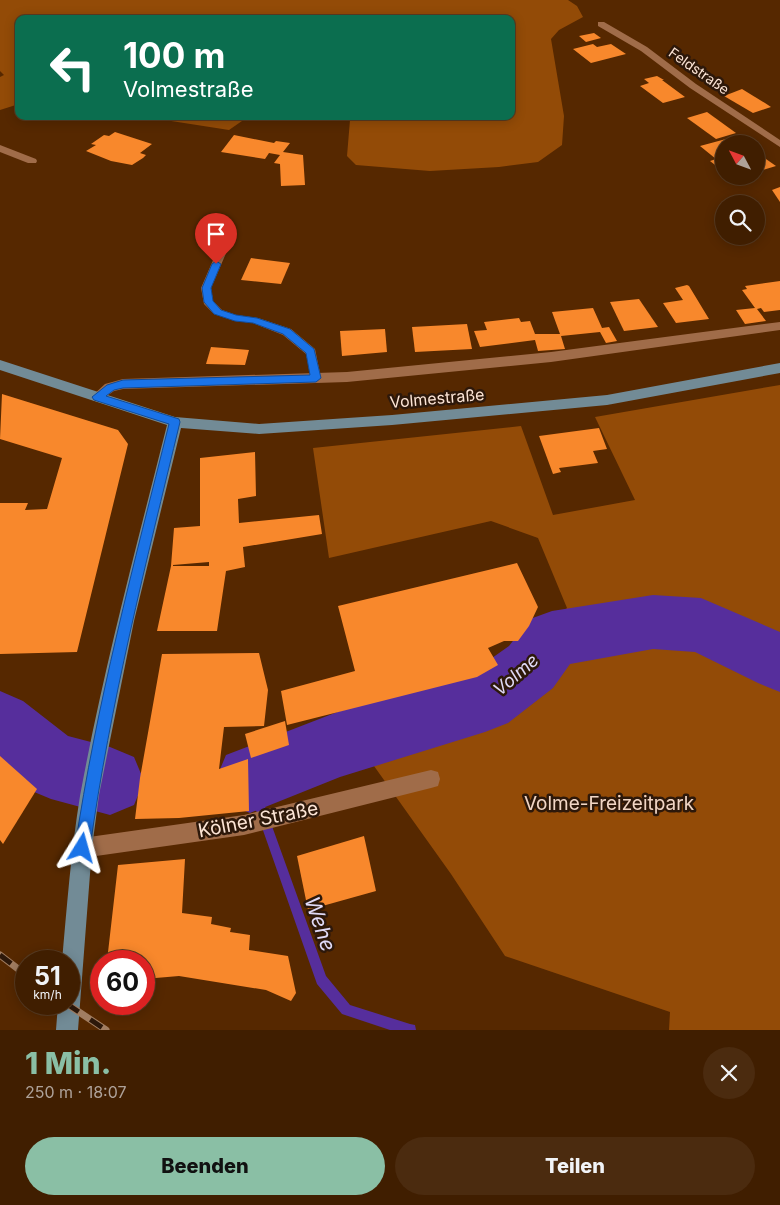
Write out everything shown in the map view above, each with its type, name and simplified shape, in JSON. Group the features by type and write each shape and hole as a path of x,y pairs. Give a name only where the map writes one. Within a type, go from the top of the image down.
{"main road":[{"name":"Volmestraße","path":"0,365 175,422 260,429 448,415 607,400 780,368"},
{"path":"67,1030 82,848 90,795 126,621 175,422"}],"street":[{"name":"Feldstraße","path":"600,24 644,49 693,86 780,144"},
{"path":"0,148 32,161"},
{"name":"Volmestraße","path":"98,397 110,388 123,384 357,376 551,357 780,326"},
{"name":"Kölner Straße","path":"82,848 265,821 431,779"}],"lane":[{"path":"222,251 206,288 208,302 218,312 235,318 254,320 287,332 311,352 316,378"}],"green space":[{"path":"0,0 568,0 577,6 583,17 559,30 551,39 564,116 562,145 538,162 499,167 430,171 356,165 347,156 350,120 515,120 515,15 15,15 15,105 0,110 0,77 4,75 0,71"},
{"path":"165,120 350,120 242,121 229,130"},
{"name":"Volme-Freizeitpark","path":"780,385 780,1030 669,1030 670,1012 505,956 451,874 374,766 319,779 305,734 460,697 527,651 567,608 538,538 491,521 329,558 313,448 521,426 553,515 635,500 595,417"}],"building":[{"path":"594,33 601,38 586,42 579,36"},
{"path":"593,44 597,47 611,44 626,54 591,63 573,49"},
{"path":"657,76 685,97 663,103 640,86 649,83 644,79"},
{"path":"742,89 771,107 753,113 724,96"},
{"path":"707,112 736,133 715,135 715,138 687,118"},
{"path":"115,132 152,144 140,153 146,155 132,165 111,161 86,151 96,145 91,144 104,135 109,136"},
{"path":"234,135 274,143 276,141 290,143 283,152 303,155 305,185 281,186 280,164 274,163 280,155 269,153 265,159 221,152"},
{"path":"715,142 715,158 700,146"},
{"path":"765,158 776,166 765,169"},
{"path":"780,187 780,202 772,190"},
{"path":"251,258 290,263 281,284 241,280"},
{"path":"780,281 780,310 764,312 761,308 757,309 766,321 745,324 736,310 755,308 742,290 747,289 745,286"},
{"path":"687,285 709,319 676,323 663,303 683,300 675,288"},
{"path":"639,299 658,327 624,331 610,302"},
{"path":"593,308 602,328 609,327 617,341 606,343 600,332 561,336 565,349 538,351 535,340 480,347 474,331 487,330 484,322 519,318 521,322 530,321 535,334 560,334 552,312"},
{"path":"467,324 472,349 415,352 412,327"},
{"path":"385,329 387,352 342,356 340,331"},
{"path":"211,347 249,350 245,365 206,364"},
{"path":"2,394 118,430 128,444 77,652 0,654 0,503 28,503 25,510 47,509 62,458 0,439"},
{"path":"599,428 607,449 593,451 598,463 559,468 561,472 553,474 539,436"},
{"path":"255,452 256,496 238,499 239,523 319,515 322,534 243,547 245,567 226,571 217,631 157,631 171,566 174,528 200,526 200,458","holes":["209,562 209,566 173,566 173,565"]},
{"path":"517,563 538,607 529,626 518,641 504,641 488,648 498,665 477,677 287,725 281,691 355,671 338,606"},
{"path":"259,653 268,690 264,726 224,727 219,769 248,759 249,811 179,818 135,819 140,778 162,654"},
{"path":"285,721 289,745 251,758 245,734"},
{"path":"0,756 37,789 3,844 0,840"},
{"path":"364,836 376,891 308,910 297,856"},
{"path":"185,859 182,913 212,917 211,924 231,928 230,932 250,935 249,950 288,956 296,993 291,1001 266,990 179,976 155,978 155,950 108,950 118,865"}],"waterway":[{"name":"Volme","path":"250,779 340,744 485,701 531,667 552,639 653,622 701,625 780,663"},
{"name":"Volme","path":"0,723 51,765 110,781"},
{"name":"Wehe","path":"250,779 321,980 346,1010 410,1030"}],"railway":[{"path":"0,955 15,967"},
{"path":"80,1013 106,1030"}],"route":[{"path":"82,848 90,795 126,621 175,422 98,397 110,388 123,384 316,378 311,352 287,332 254,320 235,318 218,312 208,302 206,288 216,264"}]}
